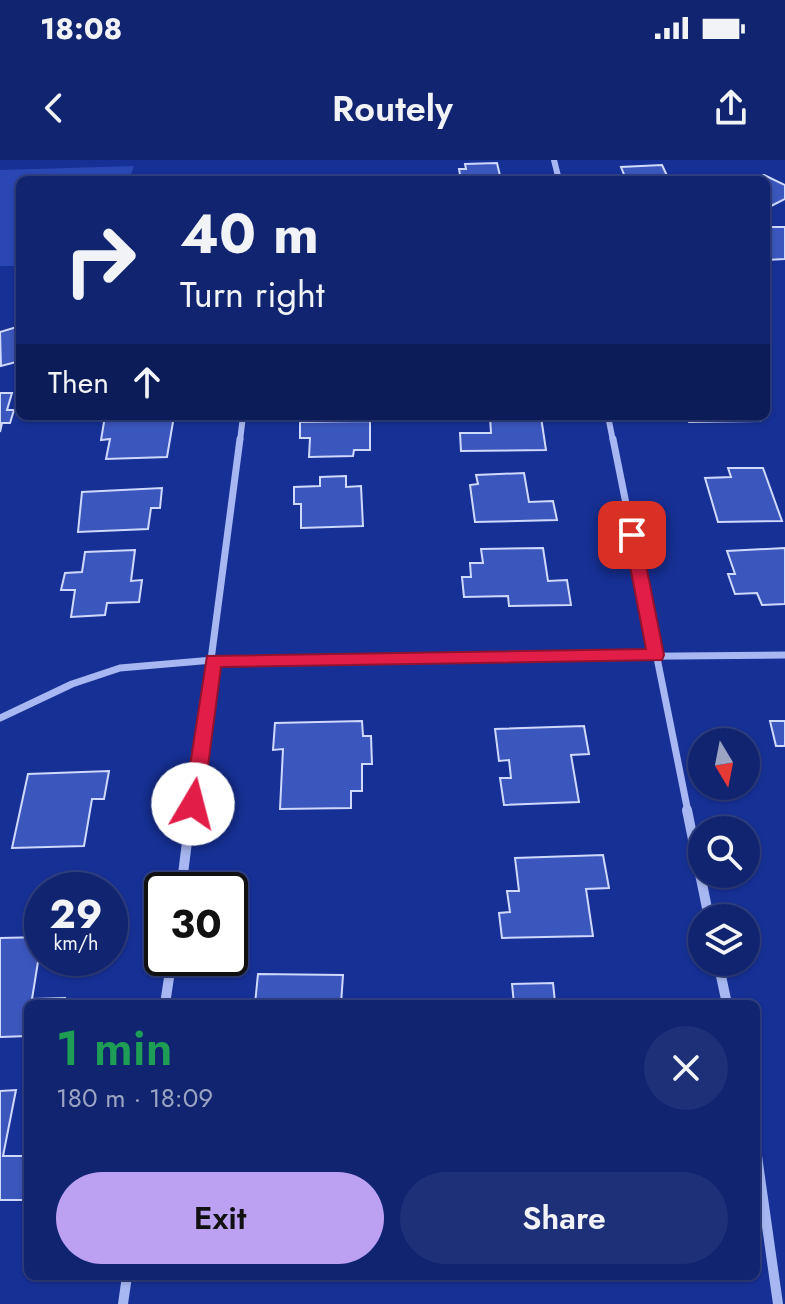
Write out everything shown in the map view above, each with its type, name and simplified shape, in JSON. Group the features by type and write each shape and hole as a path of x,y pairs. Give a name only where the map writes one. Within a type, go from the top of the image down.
{"street":[{"path":"184,872 243,420"},
{"path":"609,420 706,904"},
{"path":"0,718 72,684 120,668 213,660 785,655"},
{"path":"166,1000 169,976"},
{"path":"721,976 726,1000"},
{"path":"760,1177 778,1304"},
{"path":"123,1304 126,1280"}],"shaded area":[{"path":"134,166 130,176 16,176 16,266 0,266 0,170"}],"building":[{"path":"497,163 500,176 460,176 459,169 466,169 465,164"},
{"path":"662,165 667,176 625,176 621,167"},
{"path":"770,178 785,185 785,199 771,206"},
{"path":"770,227 785,227 785,259 770,260"},
{"path":"16,327 16,362 1,366 0,332"},
{"path":"0,393 12,393 7,410 14,410 10,423 2,423 0,432"},
{"path":"104,420 173,420 167,457 106,459 110,439 101,440"},
{"path":"490,420 541,420 546,450 461,451 460,433 491,433"},
{"path":"688,420 760,421 689,422"},
{"path":"370,421 370,450 354,450 353,456 309,457 310,438 300,438 300,422"},
{"path":"728,468 763,468 782,521 718,522 705,478 731,477"},
{"path":"524,473 529,502 553,501 557,520 475,522 470,485 478,484 476,475"},
{"path":"346,476 346,487 361,486 363,526 301,528 301,504 294,504 294,487 320,486 320,477"},
{"path":"162,488 160,508 151,508 148,529 78,532 82,492"},
{"path":"543,548 548,581 567,580 571,605 509,606 508,596 464,597 462,577 471,577 470,563 483,563 481,549"},
{"path":"785,548 785,604 762,605 757,593 735,594 728,574 735,574 727,551"},
{"path":"135,550 131,581 142,580 139,602 107,603 105,615 71,617 75,590 61,590 65,573 82,572 85,552"},
{"path":"362,721 363,736 371,736 372,764 362,764 362,791 351,791 351,808 280,809 283,749 273,750 275,723"},
{"path":"770,721 785,721 785,746 776,746"},
{"path":"584,726 589,754 571,755 579,802 504,805 500,778 511,778 509,760 499,761 495,729"},
{"path":"109,771 104,799 92,799 84,846 12,848 28,774"},
{"path":"603,855 609,888 586,889 593,936 502,938 499,913 510,912 507,891 519,891 515,858"},
{"path":"24,937 24,976 36,976 32,999 65,1000 24,1000 24,1036 0,1037 0,938"},
{"path":"258,974 343,975 341,1000 255,1000"},
{"path":"553,983 555,1000 514,1000 512,984"},
{"path":"16,1090 3,1156 24,1156 24,1200 0,1200 0,1091"}],"route":[{"path":"193,804 213,660 656,655 632,535"}]}
